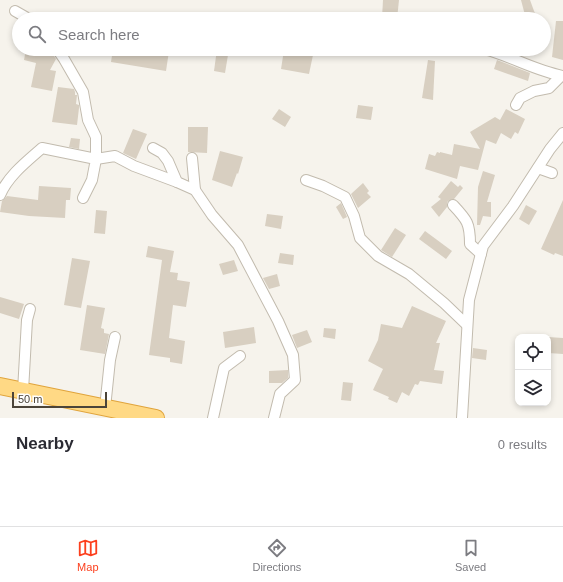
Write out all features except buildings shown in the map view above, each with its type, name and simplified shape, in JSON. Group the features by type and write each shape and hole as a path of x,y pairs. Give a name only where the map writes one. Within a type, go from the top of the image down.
{"highway":[{"path":"0,386 105,408 132,416 156,418"}],"street":[{"path":"62,56 83,92 88,120 96,137 96,159 92,180 83,198"},
{"path":"506,56 562,76 549,88 534,91 520,98 516,105"},
{"path":"462,418 469,300 483,246 513,206 550,149 563,133"},
{"path":"0,195 4,185 42,148 96,159 115,156 134,166 195,190"},
{"path":"153,148 162,153 168,161 177,182"},
{"path":"192,158 195,190 212,215 238,245 278,321 293,356 295,380 280,394 274,418"},
{"path":"538,168 552,173"},
{"path":"306,180 323,186 345,197 354,216 360,238 378,256 409,274 444,303 467,325"},
{"path":"453,205 465,218 470,228 470,244 481,254"},
{"path":"23,391 27,326 30,309"},
{"path":"105,408 110,360 115,337"},
{"path":"213,418 224,368 240,356"}]}
